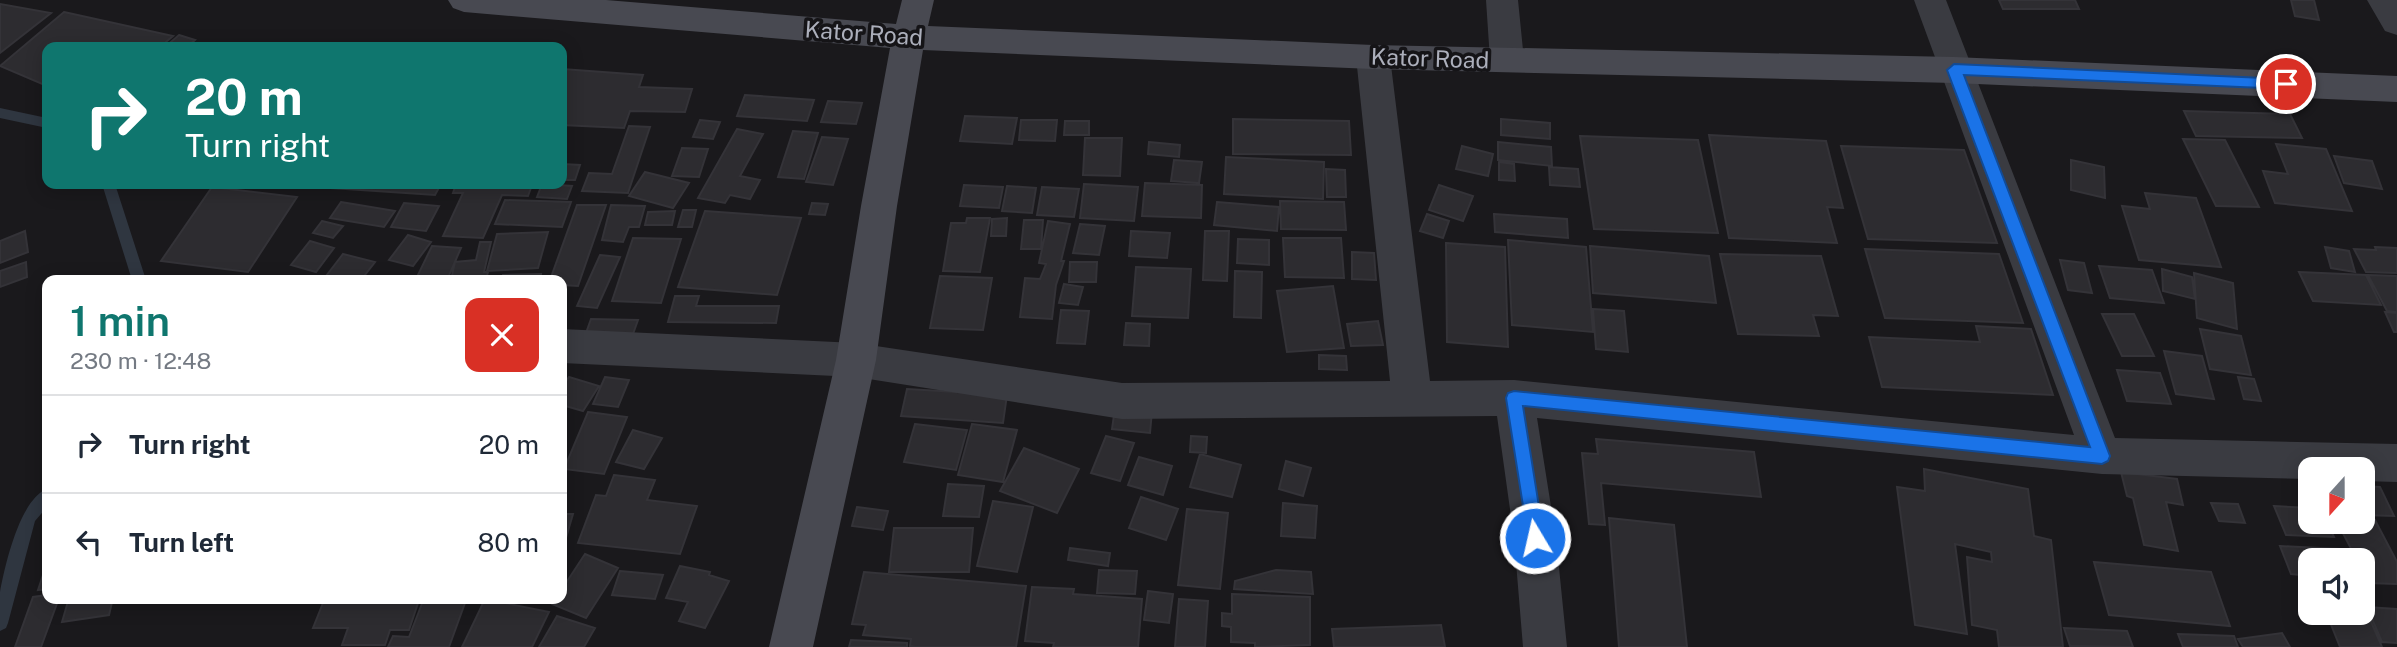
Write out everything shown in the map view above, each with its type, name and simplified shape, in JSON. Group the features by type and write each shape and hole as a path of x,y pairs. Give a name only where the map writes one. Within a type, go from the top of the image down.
{"main road":[{"name":"Kator Road","path":"464,0 909,37 1373,57 1954,70 2397,89"},
{"path":"791,647 856,359 879,206 918,0"}],"street":[{"path":"1502,0 1507,61"},
{"path":"1930,0 1954,70 2102,456"},
{"path":"2383,0 2397,23"},
{"path":"1373,57 1412,397"},
{"path":"567,346 856,359 1122,401 1514,398 2102,456 2397,463"},
{"path":"1514,398 1535,538 1545,647"}],"building":[{"path":"1999,0 2075,0 2079,9 2003,9"},
{"path":"2291,0 2314,0 2319,20 2295,16"},
{"path":"0,4 51,13 0,53"},
{"path":"64,12 173,36 166,42 42,42 42,84 0,66"},
{"path":"179,35 195,40 193,42 171,42"},
{"path":"567,69 643,75 639,87 692,89 685,112 630,111 624,128 567,125"},
{"path":"745,95 814,100 807,121 737,116"},
{"path":"828,101 862,103 856,124 821,122"},
{"path":"2184,111 2290,114 2302,138 2196,136"},
{"path":"965,116 1017,118 1012,144 960,141"},
{"path":"1233,119 1349,121 1351,155 1233,154"},
{"path":"1501,119 1550,123 1550,139 1501,135"},
{"path":"700,120 720,122 713,139 693,137"},
{"path":"1021,120 1057,120 1055,141 1019,140"},
{"path":"1065,121 1089,121 1089,135 1064,135"},
{"path":"629,126 650,127 628,193 582,191 589,173 612,174"},
{"path":"737,129 763,134 740,176 760,180 750,199 730,195 725,203 698,198"},
{"path":"793,131 818,133 804,179 778,177"},
{"path":"1709,135 1826,141 1843,208 1827,207 1837,243 1729,238"},
{"path":"1580,136 1698,140 1718,233 1594,229"},
{"path":"822,137 848,139 833,185 806,182"},
{"path":"1085,138 1122,138 1120,176 1083,175"},
{"path":"2183,139 2225,140 2259,207 2216,206"},
{"path":"1149,142 1180,145 1179,157 1148,154"},
{"path":"1498,142 1551,147 1552,166 1498,160"},
{"path":"2276,144 2326,149 2352,211 2275,203 2263,171 2288,174"},
{"path":"1462,146 1493,154 1488,176 1456,169"},
{"path":"1841,146 1964,150 1997,243 1868,239"},
{"path":"682,148 708,149 699,177 672,176"},
{"path":"2334,156 2372,161 2382,189 2344,183"},
{"path":"1226,157 1324,162 1323,199 1224,194"},
{"path":"1174,160 1202,162 1199,183 1171,181"},
{"path":"2071,160 2104,167 2105,198 2071,190"},
{"path":"1499,162 1514,164 1515,181 1499,180"},
{"path":"567,164 580,165 575,180 567,180"},
{"path":"1549,167 1578,169 1580,187 1550,185"},
{"path":"1326,169 1345,170 1346,197 1327,197"},
{"path":"645,172 689,183 673,208 629,196"},
{"path":"1145,183 1202,185 1201,218 1142,216"},
{"path":"1084,184 1138,187 1134,221 1080,218"},
{"path":"964,185 1003,187 999,208 960,206"},
{"path":"1439,185 1473,196 1463,221 1429,210"},
{"path":"567,186 572,186 567,199 537,197 540,189 567,189"},
{"path":"1007,186 1036,188 1032,213 1002,211"},
{"path":"1042,187 1079,189 1074,217 1037,215"},
{"path":"211,189 297,197 248,272 161,261"},
{"path":"347,189 438,189 435,195"},
{"path":"454,189 531,189 528,196 502,195 483,238 443,236 463,193 453,193"},
{"path":"2145,193 2196,198 2221,267 2139,260 2122,206 2150,209"},
{"path":"505,200 571,202 562,227 495,224"},
{"path":"1280,201 1344,202 1346,230 1281,229"},
{"path":"341,202 395,211 384,227 330,218"},
{"path":"1217,202 1279,207 1277,231 1214,225"},
{"path":"404,203 439,206 426,231 391,227"},
{"path":"812,203 828,204 825,215 809,214"},
{"path":"577,205 606,205 578,286 567,285 567,275 552,275"},
{"path":"611,205 645,206 639,227 629,227 623,242 602,240"},
{"path":"683,210 696,210 692,227 678,227"},
{"path":"675,211 672,225 645,225 648,212"},
{"path":"705,211 801,218 777,295 678,287"},
{"path":"1427,214 1449,221 1443,238 1420,231"},
{"path":"1494,214 1567,219 1568,238 1495,232"},
{"path":"967,218 990,218 980,272 943,271 951,223 966,223"},
{"path":"1007,218 1006,236 991,236 992,219"},
{"path":"1024,220 1043,220 1041,249 1021,249"},
{"path":"322,221 343,226 333,238 313,233"},
{"path":"1048,221 1070,224 1061,261 1064,261 1056,285 1052,319 1020,317 1025,278 1040,279 1046,264 1039,263"},
{"path":"1080,224 1105,226 1099,255 1073,253"},
{"path":"25,231 28,252 0,263 0,241"},
{"path":"1131,231 1170,233 1167,258 1129,256"},
{"path":"1205,231 1229,231 1227,281 1203,280"},
{"path":"548,232 538,268 487,271 497,234"},
{"path":"408,235 431,242 413,266 389,260"},
{"path":"633,238 681,239 661,303 612,301"},
{"path":"1283,238 1341,238 1344,278 1285,277"},
{"path":"1238,239 1269,240 1269,265 1237,263"},
{"path":"1508,240 1586,247 1593,332 1512,325"},
{"path":"310,241 334,248 316,272 291,265"},
{"path":"480,242 491,242 484,272 488,272 487,275 452,275 455,262 476,260"},
{"path":"1446,243 1505,247 1508,347 1447,342"},
{"path":"432,246 461,248 449,275 418,275"},
{"path":"1590,246 1709,256 1716,303 1593,293"},
{"path":"2325,247 2349,251 2355,272 2331,268"},
{"path":"2375,247 2397,248 2397,273 2366,272 2354,249 2376,250"},
{"path":"1865,249 1999,254 2023,323 1885,318"},
{"path":"1352,252 1374,253 1376,280 1352,279"},
{"path":"343,254 375,262 365,275 327,275"},
{"path":"1720,254 1821,256 1838,316 1813,315 1819,336 1738,334"},
{"path":"600,255 620,257 597,308 577,306"},
{"path":"2060,260 2084,263 2092,293 2068,290"},
{"path":"26,262 27,277 0,287 0,271"},
{"path":"1070,262 1097,262 1096,282 1069,282"},
{"path":"2099,266 2152,270 2164,303 2110,298"},
{"path":"1136,267 1191,269 1188,318 1132,316"},
{"path":"2162,269 2192,277 2195,299 2163,291"},
{"path":"1235,271 1262,272 1261,318 1234,317"},
{"path":"2299,272 2366,275 2381,305 2313,301"},
{"path":"2194,273 2233,283 2237,329 2197,318"},
{"path":"2368,275 2397,276 2397,312 2387,311"},
{"path":"940,276 992,278 983,330 930,328"},
{"path":"1064,284 1083,287 1078,305 1059,303"},
{"path":"1333,286 1344,348 1287,352 1277,291"},
{"path":"675,296 699,296 696,306 779,306 776,323 668,322"},
{"path":"1593,309 1624,311 1628,352 1596,349"},
{"path":"1061,310 1089,311 1085,344 1057,343"},
{"path":"2385,312 2397,313 2397,332 2394,332"},
{"path":"2102,314 2134,314 2154,356 2122,356"},
{"path":"591,319 638,320 633,334 586,333"},
{"path":"1378,321 1383,345 1351,346 1347,324"},
{"path":"1126,323 1150,324 1149,346 1124,345"},
{"path":"1976,326 2031,329 2053,395 1882,387 1869,337 1980,342"},
{"path":"2200,329 2241,336 2251,375 2210,369"},
{"path":"2164,351 2202,356 2214,399 2176,394"},
{"path":"1319,355 1346,356 1347,370 1319,369"},
{"path":"2117,370 2160,373 2171,404 2127,401"},
{"path":"569,377 599,386 583,411 567,406"},
{"path":"605,377 629,380 618,407 593,404"},
{"path":"2238,377 2254,379 2261,401 2244,399"},
{"path":"907,389 1007,395 1003,423 901,416"},
{"path":"1115,408 1152,411 1150,433 1112,429"},
{"path":"588,412 627,417 604,474 567,469 567,462"},
{"path":"915,424 967,430 956,470 904,462"},
{"path":"972,424 1017,430 1003,482 958,475"},
{"path":"633,430 662,438 644,469 616,462"},
{"path":"1106,436 1134,443 1120,481 1091,473"},
{"path":"1191,436 1207,437 1206,453 1190,452"},
{"path":"1596,439 1754,452 1761,497 1601,483 1605,525 1589,524 1582,453 1598,454"},
{"path":"1024,448 1079,469 1057,513 1000,491"},
{"path":"1200,454 1241,465 1232,497 1190,487"},
{"path":"1139,457 1172,466 1163,495 1128,485"},
{"path":"1286,461 1311,468 1303,496 1279,489"},
{"path":"1924,469 2028,489 2034,536 2051,540 2063,647 1999,647 1997,630 1972,625 1967,557 1992,562 1991,552 1955,544 1967,634 1915,625 1897,487 1925,491"},
{"path":"2121,472 2177,479 2183,505 2166,502 2178,551 2144,545 2133,498 2127,496"},
{"path":"614,475 655,480 647,500 697,506 680,554 578,543 596,495 606,496"},
{"path":"948,484 984,486 979,517 943,516"},
{"path":"2375,487 2380,487 2394,516 2375,515"},
{"path":"1141,497 1178,509 1166,540 1129,528"},
{"path":"993,501 1033,507 1017,572 977,566"},
{"path":"1283,503 1317,506 1315,538 1281,536"},
{"path":"2211,503 2238,504 2245,523 2219,521"},
{"path":"2274,506 2298,507 2298,534 2333,534 2334,537 2286,535"},
{"path":"857,507 888,511 883,530 852,526"},
{"path":"1187,509 1228,513 1220,589 1178,585"},
{"path":"567,514 573,514 567,534"},
{"path":"1609,518 1674,525 1687,647 1619,647"},
{"path":"2375,520 2397,562 2397,584 2375,583 2375,548 2351,548 2343,534 2375,534"},
{"path":"894,528 973,528 969,572 889,572"},
{"path":"2280,546 2321,548 2298,548 2298,575 2291,574"},
{"path":"1070,548 1110,553 1108,566 1068,560"},
{"path":"585,554 618,568 586,618 552,604 567,604 567,581"},
{"path":"2094,562 2211,572 2230,626 2109,615"},
{"path":"680,566 710,572 709,575 729,581 705,628 679,621 688,602 666,598"},
{"path":"1099,570 1137,571 1135,594 1097,593"},
{"path":"1276,570 1311,572 1313,594 1234,589 1235,581"},
{"path":"620,571 663,575 655,599 612,595"},
{"path":"864,572 1026,586 1016,647 916,647 910,646 911,639 863,635 866,625 852,624"},
{"path":"1032,587 1074,589 1073,594 1142,599 1138,647 1053,647 1054,643 1025,641"},
{"path":"1148,591 1173,594 1169,623 1144,620"},
{"path":"1232,594 1310,597 1310,645 1255,647 1255,643 1231,642 1231,627 1222,626 1222,613 1232,614"},
{"path":"42,596 42,604 57,604 41,647 15,647 33,597"},
{"path":"1179,599 1208,601 1205,647 1175,647"},
{"path":"67,604 112,604 109,615 62,622"},
{"path":"323,604 418,604 409,630 390,630 385,645 342,645 348,628 313,628"},
{"path":"422,604 465,604 449,647 388,647 393,636 409,637"},
{"path":"483,604 510,604 549,612 532,647 462,647"},
{"path":"2375,608 2397,609 2397,643 2382,642 2375,625"},
{"path":"557,616 595,628 584,647 539,647"},
{"path":"1441,625 1445,647 1334,647 1332,629"},
{"path":"2331,625 2372,625 2382,647 2340,647"},
{"path":"2064,628 2127,631 2133,647 2070,646"},
{"path":"2282,633 2290,647 2243,647 2238,639"},
{"path":"2178,634 2234,636 2238,647 2183,647"},
{"path":"851,640 907,643 907,647 849,647"}],"waterway":[{"path":"0,113 42,122"},
{"path":"110,189 137,275"},
{"path":"0,623 28,518 42,502"}],"route":[{"path":"1535,538 1514,398 2102,456 1954,70 2286,84"}]}
